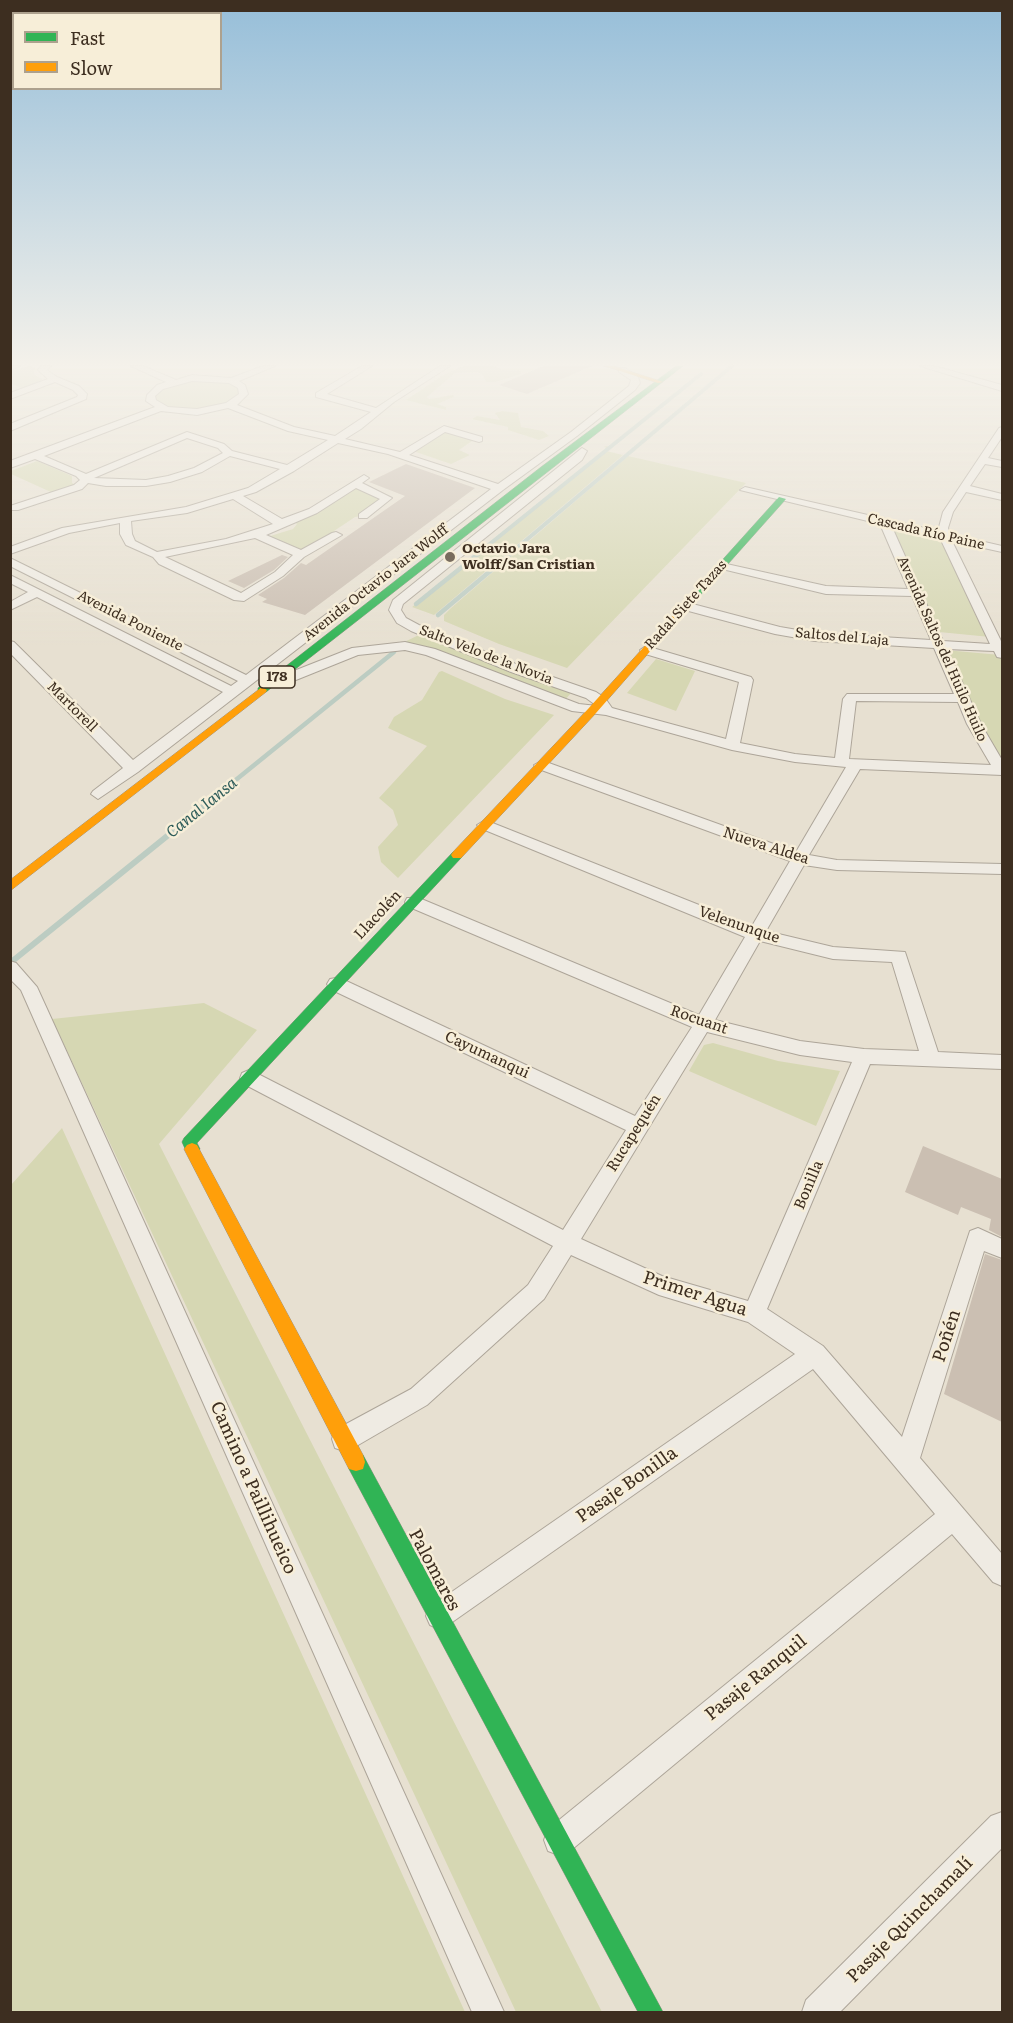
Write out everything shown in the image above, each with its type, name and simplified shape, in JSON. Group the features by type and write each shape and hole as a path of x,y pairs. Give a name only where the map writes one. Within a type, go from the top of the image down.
{"main road":[{"name":"Avenida Octavio Jara Wolff","path":"10,887 557,460"},
{"name":"Avenida Octavio Jara Wolff","path":"544,469 562,460"},
{"name":"Radal Siete Tazas","path":"598,708 646,650 782,499"},
{"name":"Llacolén","path":"189,1142 484,825 598,708"},
{"name":"Palomares","path":"189,1142 344,1439 651,2013"}],"street":[{"path":"46,460 86,479 122,484 159,481 189,473 214,460"},
{"path":"14,508 78,487 86,479 129,460"},
{"path":"257,460 290,469"},
{"path":"10,550 66,530 177,512 237,496 260,487 304,460"},
{"path":"418,460 499,488"},
{"name":"Avenida Octavio Jara Wolff","path":"98,794 537,460"},
{"name":"Salto Velo de la Novia","path":"575,460 398,603 395,610 401,620 415,628 516,669 591,695 598,708"},
{"path":"982,460 946,516 943,525 944,536 1002,650"},
{"path":"984,460 1002,464"},
{"path":"125,519 126,534 130,543 157,555 204,548 257,535 277,527 280,523 304,515 360,481 387,498"},
{"path":"963,488 1002,497"},
{"name":"Cascada Río Paine","path":"745,490 885,524 1002,549"},
{"path":"363,516 398,492"},
{"path":"237,496 280,523"},
{"name":"Avenida Saltos del Huilo Huilo","path":"885,524 978,733 1002,770"},
{"path":"240,597 248,596 300,555 336,534"},
{"path":"257,535 296,551 300,555"},
{"path":"157,555 163,562 255,606"},
{"name":"Avenida Poniente","path":"10,561 249,681"},
{"path":"722,566 826,590 916,593"},
{"name":"Avenida Poniente","path":"10,578 233,693"},
{"path":"10,607 37,592"},
{"name":"Saltos del Laja","path":"685,606 779,631 814,637 938,643 1002,650"},
{"name":"Martorell","path":"10,645 133,769"},
{"name":"Salto Velo de la Novia","path":"261,690 356,651 405,646 440,656 570,706 598,708 732,746 781,756 848,764 1002,770"},
{"path":"646,650 746,680 732,746"},
{"path":"848,764 849,699 852,697 962,698"},
{"name":"Rucapequén","path":"344,1439 419,1397 536,1292 703,1024 799,859 848,764"},
{"name":"Nueva Aldea","path":"541,765 799,859 837,865 1002,869"},
{"name":"Velenunque","path":"484,825 754,934 833,953 899,956 931,1059"},
{"name":"Rocuant","path":"413,902 703,1024 800,1048 864,1056 1002,1062"},
{"name":"Camino a Paillihueico","path":"14,970 28,987 488,2013"},
{"name":"Cayumanqui","path":"336,984 638,1126"},
{"name":"Bonilla","path":"754,1313 864,1056"},
{"name":"Primer Agua","path":"249,1078 567,1243 659,1285 754,1313 815,1354 1002,1573"},
{"name":"Poñén","path":"907,1459 978,1238 1002,1249"},
{"name":"Pasaje Bonilla","path":"439,1616 815,1354"},
{"name":"Pasaje Ranquil","path":"559,1840 953,1516"},
{"name":"Pasaje Quinchamalí","path":"818,2013 1002,1827"}],"green space":[{"path":"440,460 459,460 451,464"},
{"path":"592,460 617,460 434,615 412,607"},
{"path":"623,460 647,460 746,483 567,668 499,644 444,621 444,615"},
{"path":"37,461 72,476 72,483 76,485 53,493 11,474 11,471"},
{"path":"354,486 384,498 361,516 355,517 334,531 337,532 335,534 303,553 267,537 293,529 297,524 292,520"},
{"path":"894,531 944,542 990,637 939,632"},
{"path":"423,633 564,688 571,693 565,700 447,657 394,647"},
{"path":"945,650 1000,655 1002,661 1002,756 997,756"},
{"path":"656,659 695,671 676,711 627,693"},
{"path":"442,671 505,699 554,715 398,878 381,862 378,847 398,825 393,810 379,798 427,746 388,728 394,717 422,700 439,672"},
{"path":"204,1003 257,1030 159,1144 602,2012 516,2012 52,1019"},
{"path":"713,1043 778,1061 840,1071 816,1126 689,1071 704,1045"},
{"path":"62,1128 465,2012 11,2012 11,1185"}],"building":[{"path":"406,464 475,488 305,615 262,602 267,599 258,595 284,578 301,563 306,565 405,496 369,482"},
{"path":"282,555 288,557 274,570 244,588 228,581"},
{"path":"923,1146 1002,1179 1002,1237 989,1230 991,1219 961,1207 958,1215 905,1192"},
{"path":"985,1254 1002,1260 1002,1422 944,1394"}],"waterway":[{"path":"486,547 594,460"},
{"name":"Canal Iansa","path":"518,547 620,460"},
{"path":"416,604 488,546"},
{"name":"Canal Iansa","path":"438,615 520,546"},
{"name":"Canal Iansa","path":"232,783 394,652"},
{"name":"Canal Iansa","path":"10,963 234,782"}],"traffic: fast":[{"path":"262,690 555,460"},
{"path":"692,599 782,499"},
{"path":"192,1149 189,1142 457,855"},
{"path":"356,1462 651,2012"}],"traffic: slow":[{"path":"457,855 592,711 692,599"},
{"path":"10,887 262,690"},
{"path":"192,1149 356,1462"}],"place":[{"name":"Octavio Jara Wolff/San Cristian","path":"450,557"}]}
